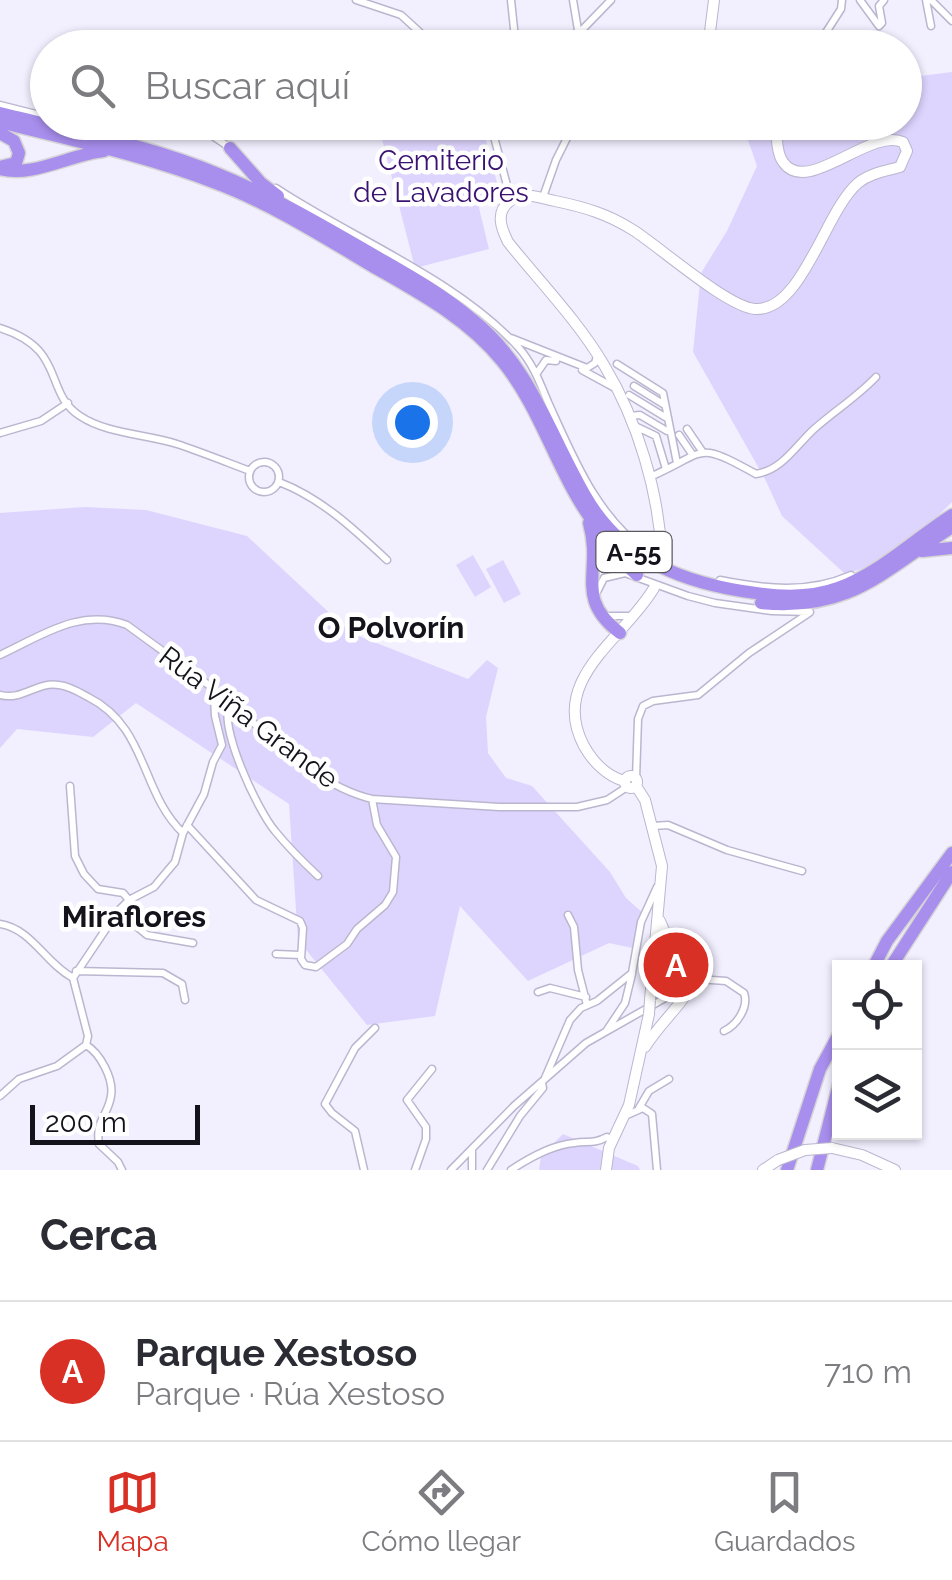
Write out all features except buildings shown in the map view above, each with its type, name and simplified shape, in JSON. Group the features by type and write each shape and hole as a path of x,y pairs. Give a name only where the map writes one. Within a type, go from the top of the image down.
{"highway":[{"name":"A-55","path":"0,113 30,121"},
{"name":"A-55","path":"0,122 30,130"},
{"path":"0,134 14,141 19,153 16,163 0,168"},
{"name":"A-55","path":"71,140 215,182 267,206 460,320 490,347 518,382 591,527 652,574 704,594 801,605 842,596 877,579 952,527"},
{"name":"A-55","path":"106,140 173,157 300,212 422,283 476,321 512,360 543,409 586,498 607,527 633,551 674,575 708,586 769,595 828,592 876,568 952,515"},
{"path":"230,148 261,183 300,212"},
{"path":"0,168 20,172 102,151 130,155"},
{"path":"422,283 467,305"},
{"path":"851,575 952,507"},
{"path":"591,527 638,575"},
{"path":"591,527 596,562 594,604 618,635"},
{"path":"915,552 952,548"},
{"path":"810,612 855,597 877,579"},
{"path":"877,960 910,897 952,840"},
{"path":"887,941 952,852"},
{"path":"895,960 952,872"},
{"path":"783,1165 832,1047"},
{"path":"817,1170 832,1111"}],"street":[{"path":"356,0 402,16 417,30"},
{"path":"511,0 514,30"},
{"path":"573,0 578,30"},
{"path":"582,30 610,0"},
{"path":"710,30 714,0"},
{"path":"828,30 841,9 842,0"},
{"path":"860,0 879,26 879,6 884,0"},
{"path":"928,0 952,21"},
{"path":"928,0 931,26"},
{"path":"0,105 30,112"},
{"path":"218,140 278,189 453,292 508,337 590,371 616,389"},
{"path":"495,140 510,200 500,218 501,229 598,355 612,367 663,393 677,463"},
{"path":"542,198 566,140"},
{"path":"778,140 780,157 796,170 825,167 882,140"},
{"path":"510,200 530,196 608,215 726,296 745,306 766,308 792,290 840,203 855,186 870,176 900,168 907,151 899,140"},
{"path":"0,328 39,348 68,403 85,420 174,443 250,471"},
{"path":"508,337 536,374 598,503 621,531 656,558 709,578 779,589 824,585 851,575"},
{"path":"536,374 542,352"},
{"path":"590,371 598,355"},
{"path":"541,364 553,359 590,371 612,367"},
{"path":"612,367 616,389 650,478 662,558"},
{"path":"650,478 702,451 763,474 794,453 810,433 876,377"},
{"path":"634,386 664,405"},
{"path":"629,395 666,417"},
{"path":"0,433 41,421 68,403"},
{"path":"630,421 640,415 668,431"},
{"path":"630,421 656,436 666,469"},
{"path":"686,429 702,451"},
{"path":"680,435 692,454"},
{"path":"267,462 278,472 279,482 268,492 258,492 251,486 250,471 267,462"},
{"path":"279,482 297,489 349,524 386,560"},
{"path":"636,615 608,620 599,603 600,581 616,573 638,575 688,596 795,616"},
{"path":"606,1170 606,1158 625,1116 642,1052 664,940 658,916 662,877 642,791 631,781 607,772 590,756 579,733 578,690 584,675 654,588"},
{"path":"631,781 638,763 638,719 644,706 653,701 698,695 795,616 810,612"},
{"name":"Rúa Viña Grande","path":"0,655 73,622 90,617 109,618 126,625 217,692 321,775 372,800 511,808 577,807 607,800 631,781"},
{"path":"0,695 19,697 57,684 112,711 133,737 164,812 256,900 300,922 300,955 311,968 332,957 385,905 393,892 396,857 377,825 372,800"},
{"path":"0,1096 19,1078 58,1066 86,1045 88,1036 75,974 118,911 129,900 154,887 175,862 185,829 204,794 222,745 214,698 217,692"},
{"path":"230,702 226,713 229,731 258,806 275,832 318,876"},
{"path":"70,786 78,863 98,889 117,891 129,900"},
{"path":"653,826 668,825 727,850 802,871"},
{"path":"607,1030 625,1003 641,922 662,877"},
{"path":"118,911 148,935 193,942"},
{"path":"568,915 574,927 586,1001"},
{"path":"0,924 18,928 55,967 75,974 163,974 182,984 184,1000"},
{"path":"642,1052 658,1026 687,997 697,980 698,964 664,940"},
{"path":"276,954 300,955"},
{"path":"538,992 550,988 597,1001 632,973"},
{"path":"452,1170 586,1043 697,980 726,981 744,993 746,1002 738,1020 724,1031"},
{"path":"487,1170 542,1088 563,1030 586,1001"},
{"path":"364,1170 356,1131 326,1104 355,1048 375,1028"},
{"path":"86,1045 101,1060 111,1088 110,1102 98,1129 99,1144 122,1170"},
{"path":"416,1170 426,1127 407,1100 432,1069"},
{"path":"625,1116 631,1116 649,1092 669,1078"},
{"path":"638,1109 652,1114 658,1170"},
{"path":"511,1170 532,1157 572,1143 594,1144 614,1138"},
{"path":"763,1170 783,1165 805,1150 832,1148 862,1155 895,1170"},
{"path":"472,1150 472,1170"}],"green space":[{"path":"952,72 952,502 889,556 844,573 782,516 693,352 701,273 727,231 757,166 748,140 922,140 922,76"},
{"name":"Cemiterio de Lavadores","path":"382,140 486,140 486,164 493,167 499,191 484,197 479,208 489,249 415,268"},
{"path":"85,507 146,510 247,536 351,633 468,679 487,660 498,668 486,717 488,753 506,778 532,786 643,913 635,930 637,949 609,943 528,981 460,906 435,1016 367,1025 298,940 289,804 136,703 93,737 17,729 0,748 0,513"},
{"path":"473,555 491,587 475,597 456,565"},
{"path":"503,560 521,594 504,603 486,569"},
{"path":"563,1134 640,1170 539,1170 541,1156"}],"place":[{"name":"Parque Xestoso","path":"676,965"}],"district":[{"name":"O Polvorín","path":"391,628"},
{"name":"Miraflores","path":"134,917"}]}
